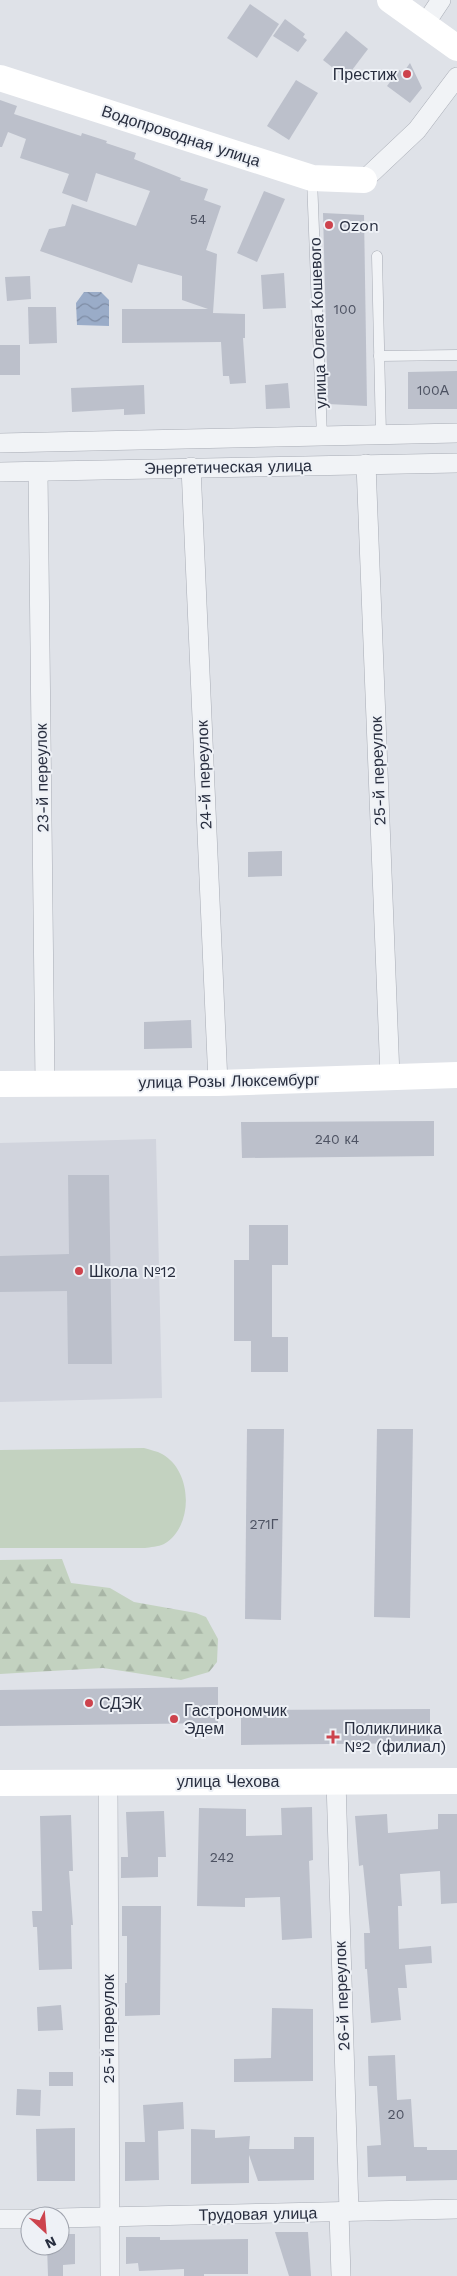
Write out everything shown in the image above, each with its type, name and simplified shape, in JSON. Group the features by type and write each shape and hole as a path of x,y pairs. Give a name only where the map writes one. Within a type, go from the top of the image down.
{"street":[{"path":"390,0 457,48"},
{"path":"425,24 441,0"},
{"path":"364,180 417,130 457,77"},
{"name":"Водопроводная улица","path":"0,78 312,178 364,180"},
{"path":"0,443 457,433"},
{"path":"240,439 240,466"},
{"name":"25-й переулок","path":"366,464 390,1077"},
{"name":"Энергетическая улица","path":"0,472 240,466 457,464"},
{"name":"24-й переулок","path":"191,467 218,1083"},
{"name":"23-й переулок","path":"38,472 46,1084"},
{"name":"улица Розы Люксембург","path":"0,1084 218,1083 457,1075"},
{"name":"26-й переулок","path":"336,1781 344,2212 341,2276"},
{"name":"улица Чехова","path":"0,1783 457,1781"},
{"name":"25-й переулок","path":"108,1782 110,2276"},
{"name":"Трудовая улица","path":"70,2218 457,2209"},
{"path":"0,2220 20,2219"}],"lane":[{"name":"улица Олега Кошевого","path":"312,178 322,437"},
{"path":"377,256 381,435"},
{"path":"379,356 457,355"}],"shaded area":[{"name":"Школа №12","path":"156,1139 162,1398 0,1402 0,1143"}],"green space":[{"path":"144,1448 160,1453 172,1462 180,1473 184,1485 185,1513 181,1525 174,1536 164,1544 145,1548 0,1548 0,1450"},
{"path":"62,1559 71,1583 110,1588 134,1602 196,1613 206,1617 218,1639 217,1662 209,1672 181,1680 103,1668 0,1674 0,1560"}],"water":[{"path":"84,292 101,292 109,300 109,326 77,325 76,303"}],"building":[{"path":"250,4 279,24 257,58 227,38"},
{"path":"285,19 305,34 303,37 307,40 298,52 273,36"},
{"path":"346,31 368,49 346,78 323,60"},
{"path":"410,63 422,88 410,103 387,86 399,70 403,73"},
{"path":"296,80 318,93 289,140 267,126"},
{"path":"0,100 17,106 14,114 81,136 82,133 107,141 106,143 136,153 134,159 181,178 180,180 208,189 204,200 221,206 206,250 217,254 213,313 245,314 245,338 243,338 246,383 230,384 229,376 223,376 221,342 122,343 122,309 208,309 182,300 182,276 138,264 132,283 40,251 49,229 65,226 72,204 136,226 150,191 96,173 87,202 62,193 69,174 20,158 26,139 8,132 2,147 0,147"},
{"path":"264,191 285,199 257,262 237,253"},
{"path":"323,213 364,215 367,406 328,404"},
{"path":"284,273 286,308 263,309 261,275"},
{"path":"30,276 31,299 7,301 5,277"},
{"path":"28,307 56,307 57,343 29,344"},
{"path":"0,345 20,345 20,375 0,375"},
{"path":"457,371 457,409 408,409 408,372"},
{"path":"288,383 290,408 266,409 265,385"},
{"path":"144,385 145,414 124,415 124,409 72,412 71,388"},
{"path":"282,851 282,876 248,877 248,852"},
{"path":"191,1020 192,1048 144,1049 144,1022"},
{"path":"434,1121 434,1156 242,1158 241,1122"},
{"path":"68,1175 109,1175 112,1364 68,1364 67,1291 0,1292 0,1256 69,1254"},
{"path":"249,1225 288,1225 288,1265 272,1265 272,1337 288,1337 288,1372 251,1372 251,1341 234,1341 234,1260 249,1260"},
{"path":"247,1429 284,1429 281,1620 245,1619"},
{"path":"377,1429 413,1429 410,1618 374,1617"},
{"path":"218,1687 218,1723 0,1726 0,1690"},
{"path":"430,1709 430,1743 241,1745 241,1710"},
{"path":"312,1807 313,1860 309,1861 312,1938 282,1940 280,1897 245,1898 245,1907 197,1906 199,1808 246,1809 246,1836 282,1835 281,1808"},
{"path":"164,1811 166,1857 158,1857 158,1877 121,1878 121,1857 128,1857 126,1812"},
{"path":"387,1814 388,1833 438,1829 438,1814 457,1814 457,1903 441,1904 440,1871 400,1874 402,1906 398,1906 399,1949 431,1946 432,1963 405,1965 407,1988 398,1988 401,2020 371,2023 367,1969 365,1969 364,1933 370,1933 363,1865 359,1866 355,1816"},
{"path":"71,1815 73,1871 69,1871 73,1925 71,1925 72,1969 39,1970 37,1927 33,1927 32,1911 42,1911 40,1816"},
{"path":"122,1906 161,1906 160,2015 125,2016 127,1936 122,1936"},
{"path":"61,2005 63,2030 38,2031 37,2007"},
{"path":"272,2008 313,2009 313,2081 234,2082 234,2059 271,2058"},
{"path":"395,2055 397,2100 411,2099 414,2147 427,2147 427,2150 457,2150 457,2180 406,2181 406,2176 368,2177 367,2146 381,2145 377,2086 369,2086 368,2056"},
{"path":"49,2072 73,2072 73,2086 49,2086"},
{"path":"17,2089 41,2090 40,2116 16,2115"},
{"path":"183,2102 184,2129 158,2131 159,2180 125,2181 125,2142 145,2142 143,2105"},
{"path":"75,2128 75,2181 37,2181 36,2129"},
{"path":"191,2129 215,2130 215,2138 250,2136 249,2149 294,2149 294,2137 314,2137 314,2180 258,2181 249,2155 249,2183 191,2184"},
{"path":"275,2232 308,2232 311,2276 289,2276"},
{"path":"70,2234 75,2234 75,2264 63,2265 63,2276 48,2276 47,2256 70,2256"},
{"path":"126,2237 160,2237 160,2240 248,2239 248,2274 184,2276 184,2269 139,2271 138,2263 126,2264"}],"place":[{"name":"Престиж","path":"407,74"},
{"name":"Ozon","path":"329,225"},
{"name":"Школа №12","path":"79,1271"},
{"name":"СДЭК","path":"89,1703"},
{"name":"Гастрономчик Эдем","path":"174,1719"},
{"name":"Поликлиника №2 (филиал)","path":"333,1737"}]}
